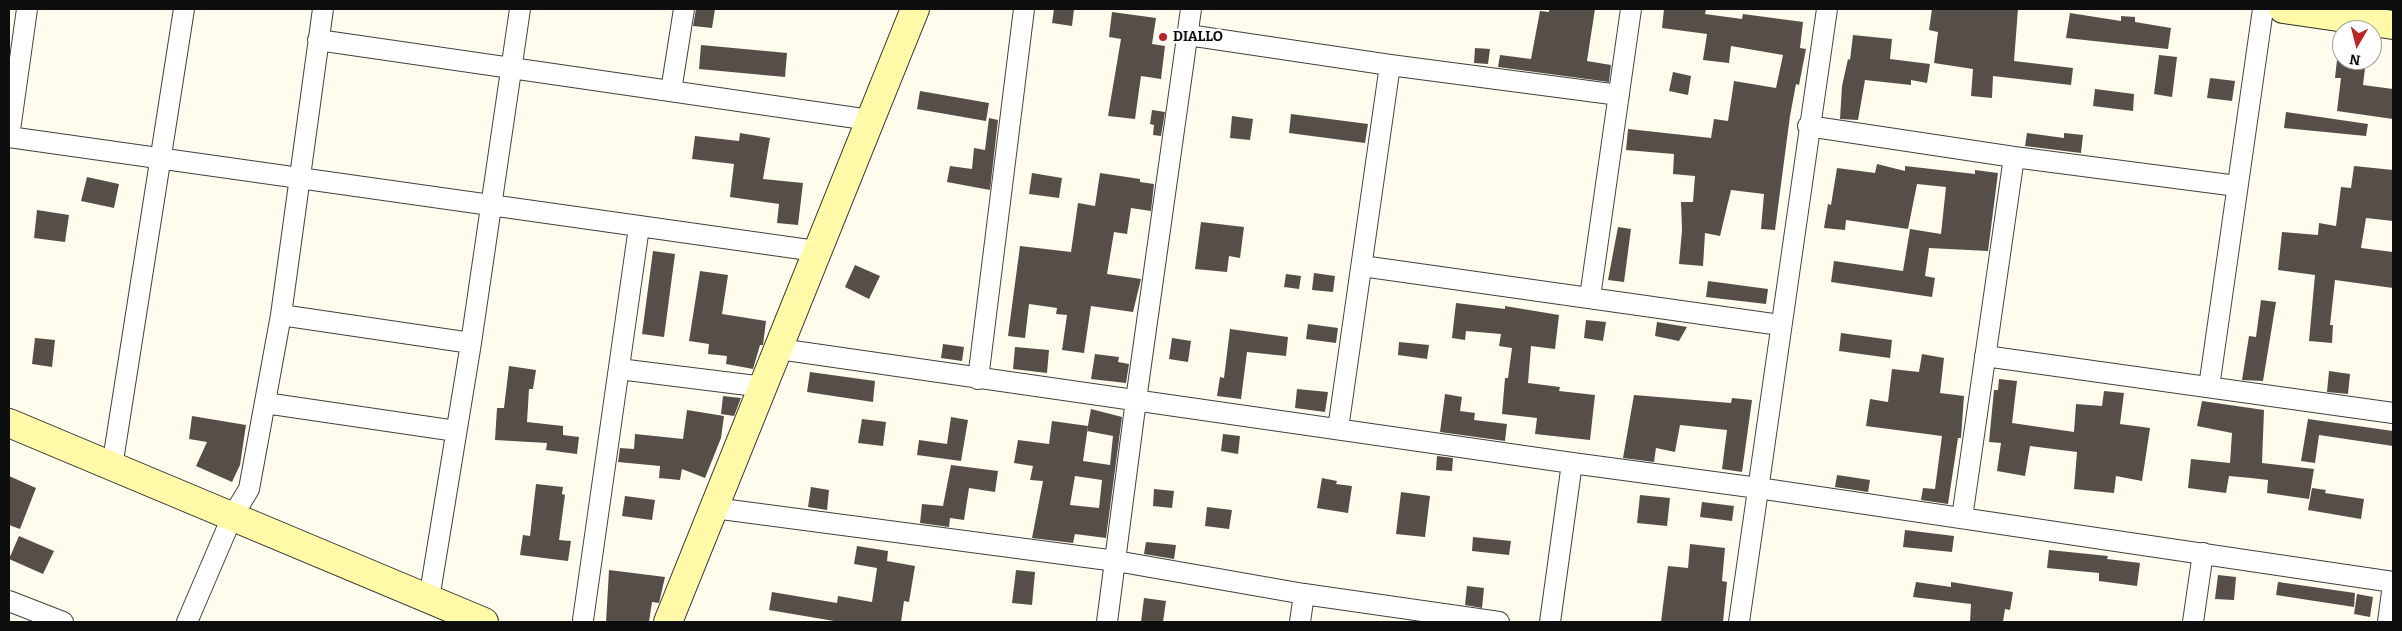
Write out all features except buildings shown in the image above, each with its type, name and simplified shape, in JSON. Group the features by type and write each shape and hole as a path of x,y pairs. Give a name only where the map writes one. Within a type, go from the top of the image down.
{"street":[{"path":"27,9 9,137 816,251"},
{"path":"112,467 184,9"},
{"path":"188,622 232,517 249,489 281,315 322,9"},
{"path":"429,599 471,343 520,9"},
{"path":"671,91 684,9"},
{"path":"668,622 764,387 816,251 914,9"},
{"path":"978,379 1024,9"},
{"path":"1107,622 1136,400 1192,9"},
{"path":"1590,297 1632,9"},
{"path":"1739,622 1808,126 1827,9"},
{"path":"2209,387 2263,9"},
{"path":"2282,9 2393,25"},
{"path":"1188,34 1390,65 1619,95"},
{"path":"318,40 870,120"},
{"path":"1338,429 1390,65"},
{"path":"1808,126 2014,157 2237,186"},
{"path":"1962,518 2014,157"},
{"path":"583,620 639,227"},
{"path":"1362,266 1780,325"},
{"path":"281,315 471,343"},
{"path":"779,349 978,379 1758,488 2393,583 2388,622"},
{"path":"1985,356 2393,414"},
{"path":"619,368 764,387"},
{"path":"265,403 456,431"},
{"path":"9,423 484,622"},
{"path":"1550,622 1572,463"},
{"path":"714,508 1116,561 1304,594 1499,622"},
{"path":"2192,622 2202,553"},
{"path":"1300,622 1304,594"},
{"path":"9,601 63,622"}],"place":[{"name":"DIALLO","path":"1163,37"}]}
